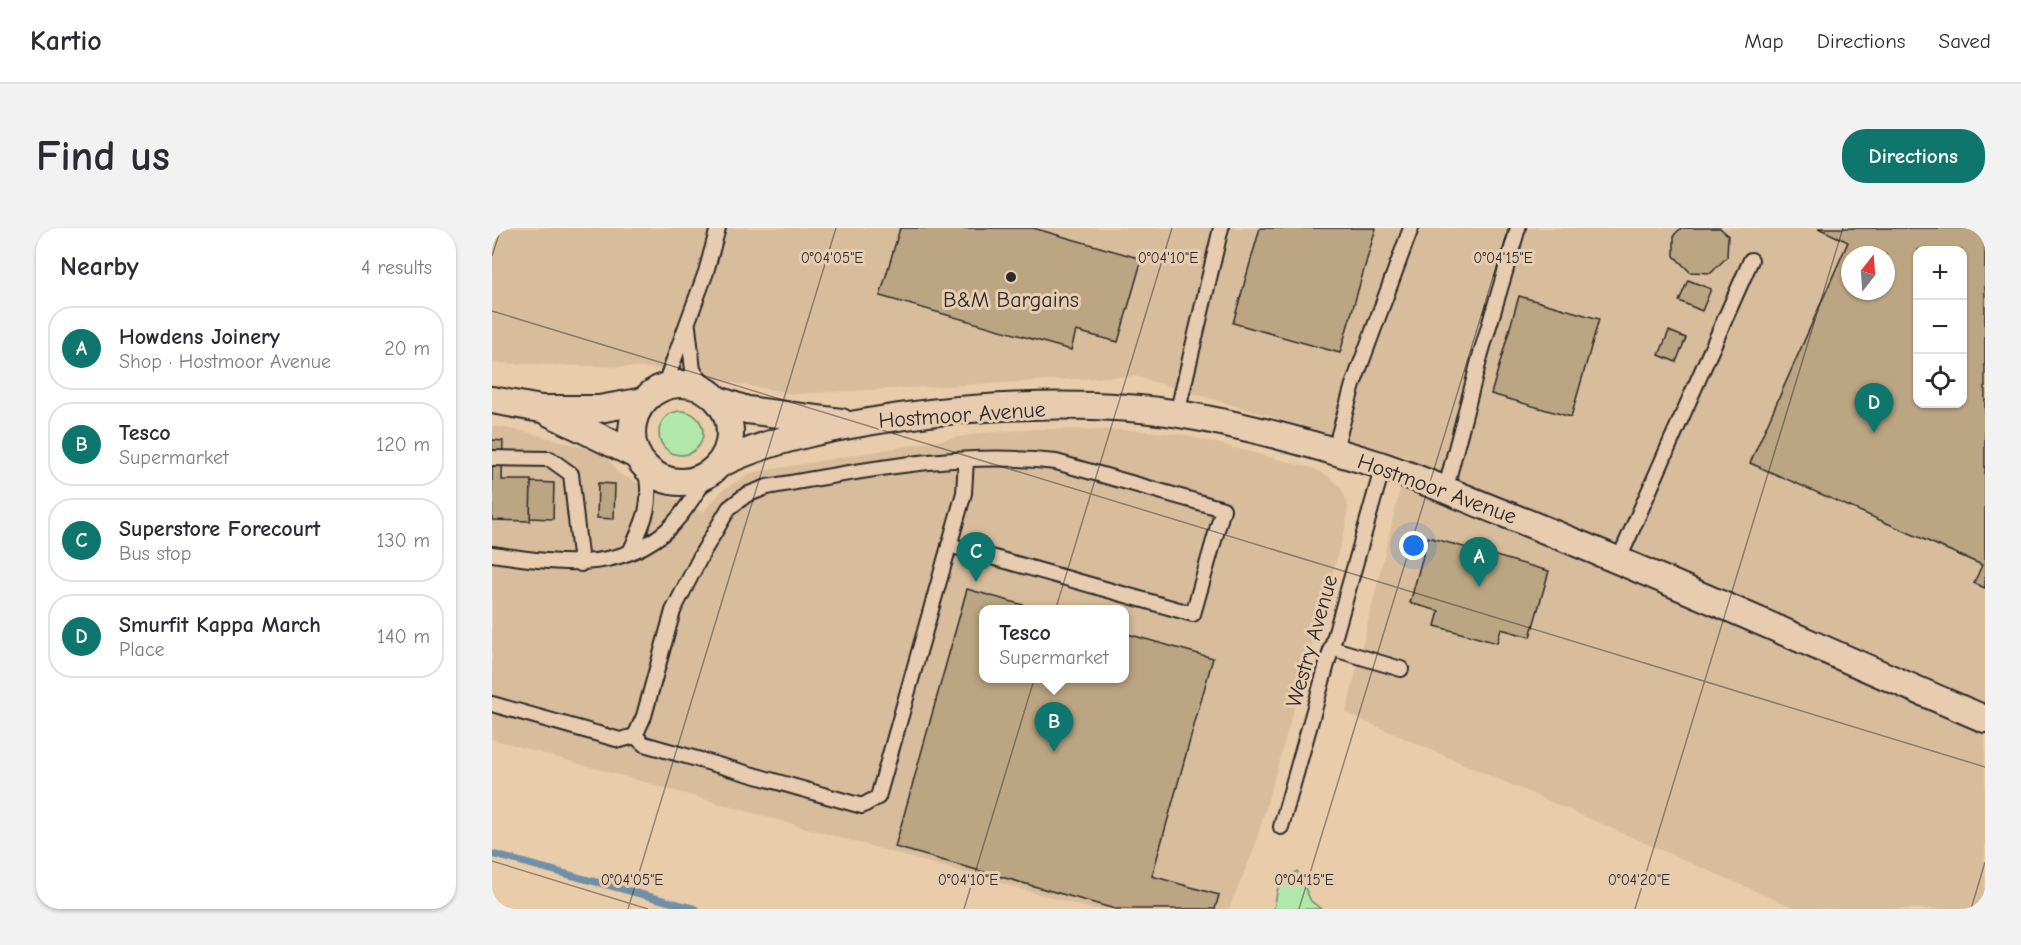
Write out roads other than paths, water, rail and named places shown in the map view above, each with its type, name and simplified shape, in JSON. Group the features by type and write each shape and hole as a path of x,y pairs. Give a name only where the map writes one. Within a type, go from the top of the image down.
{"street":[{"path":"492,400 542,409 599,409 687,384 713,396 725,409 730,432 729,444 714,469 697,479 669,480 641,461 542,409"},
{"path":"641,461 632,433 638,410 654,394"},
{"name":"Hostmoor Avenue","path":"713,396 747,410 854,424"},
{"name":"Hostmoor Avenue","path":"714,469 743,452 854,424 993,408 1097,407 1177,414 1383,466 1619,559 1985,719"}],"lane":[{"path":"654,394 687,325 718,228"},
{"path":"1177,414 1221,228"},
{"path":"1334,452 1353,385 1411,228"},
{"path":"1445,491 1518,228"},
{"path":"1619,559 1751,260"},
{"path":"687,325 693,370 713,396"},
{"path":"492,458 550,459 571,474 581,564"},
{"path":"635,736 644,716 674,612 718,524 729,508 746,495 767,487 895,465 966,460 1056,462 1223,509 1193,614 949,545"},
{"path":"635,736 644,744 862,806 878,797 964,493 966,460"},
{"path":"630,552 645,520 649,503 650,490 641,461"},
{"name":"Westry Avenue","path":"1281,827 1383,466"},
{"path":"492,554 581,564 607,561 630,552 661,535 714,469"},
{"path":"1331,648 1401,669"},
{"path":"492,704 620,740 635,736"}],"waterway":[{"path":"492,854 696,909"}],"place":[{"name":"B&M Bargains","path":"1011,277"},
{"name":"Smurfit Kappa March","path":"1874,433"},
{"name":"Superstore Forecourt","path":"976,582"},
{"name":"Howdens Joinery","path":"1479,587"},
{"name":"Tesco","path":"1054,752"}]}
